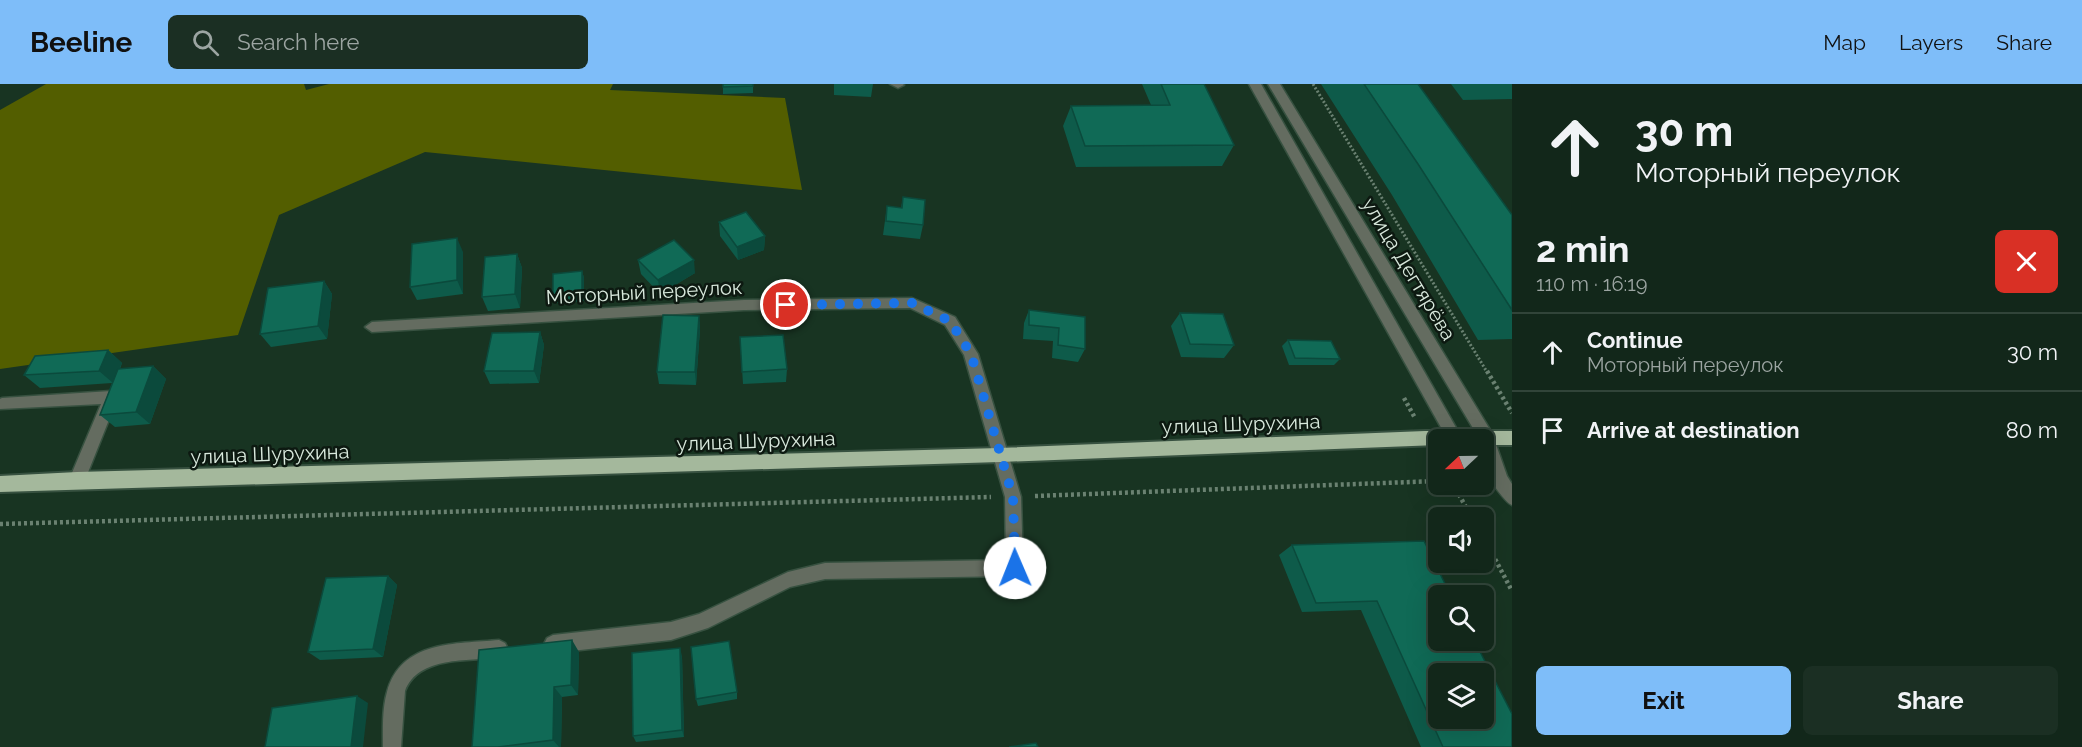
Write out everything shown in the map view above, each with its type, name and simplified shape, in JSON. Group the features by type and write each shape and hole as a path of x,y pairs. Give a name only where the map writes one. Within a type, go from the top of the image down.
{"highway":[{"name":"улица Шурухина","path":"0,484 1000,455 1428,438"},
{"name":"улица Шурухина","path":"1494,438 1512,438"}],"street":[{"name":"улица Дегтярёва","path":"1255,84 1449,429"},
{"name":"улица Дегтярёва","path":"1274,84 1482,429"},
{"name":"Моторный переулок","path":"372,327 744,305 912,303 950,321 971,354 1013,497 1015,568 825,571 788,580 702,622 671,631 534,646"},
{"path":"2,404 111,397 77,480"},
{"name":"улица Дегтярёва","path":"1494,460 1500,479 1512,498"},
{"name":"улица Дегтярёва","path":"1494,474 1500,479"},
{"path":"392,747 396,689 405,672 416,663 431,657 511,648"}],"path":[{"path":"1313,84 1512,413"},
{"path":"0,524 1013,497 1428,481"},
{"path":"1494,557 1512,591"}],"green space":[{"path":"46,84 304,84 306,90 329,84 613,84 610,90 785,98 802,190 425,152 279,215 238,335 0,369 0,110"}],"building":[{"path":"723,84 753,84 753,86 723,87"},
{"path":"1161,84 1204,84 1234,145 1085,146 1071,106 1170,105"},
{"path":"1364,84 1418,84 1512,215 1512,310 1418,164"},
{"path":"903,197 925,200 923,225 886,221 887,206 902,208"},
{"path":"746,212 765,236 737,247 719,222"},
{"path":"457,238 457,280 410,287 412,244"},
{"path":"674,240 694,260 658,280 638,260"},
{"path":"517,254 515,294 482,297 485,257"},
{"path":"582,271 582,294 553,296 553,274"},
{"path":"324,281 318,326 260,334 268,288"},
{"path":"1029,310 1085,317 1085,349 1058,345 1059,328 1029,325"},
{"path":"1180,313 1223,314 1234,345 1190,344"},
{"path":"663,315 699,316 695,372 657,372"},
{"path":"540,332 534,371 484,371 492,333"},
{"path":"783,335 787,369 742,372 740,337"},
{"path":"1288,340 1331,341 1340,359 1295,358"},
{"path":"108,350 99,371 24,375 35,356"},
{"path":"153,366 136,412 100,415 118,369"},
{"path":"1424,541 1428,549 1428,573 1440,573 1446,585 1428,585 1428,651 1480,651 1486,663 1428,663 1428,714 1377,601 1316,603 1292,545"},
{"path":"388,576 373,649 308,652 326,578"},
{"path":"572,640 571,685 554,687 553,740 498,747 472,747 479,650"},
{"path":"729,641 737,692 696,699 691,647"},
{"path":"680,648 682,730 633,736 632,653"},
{"path":"1494,679 1512,714 1512,747 1443,747 1435,729 1494,729"},
{"path":"357,696 351,747 265,747 272,708"},
{"path":"1036,743 1038,747 1009,747"}],"route":[{"path":"786,305 912,303 950,321 971,354 1013,497 1015,568"}]}
